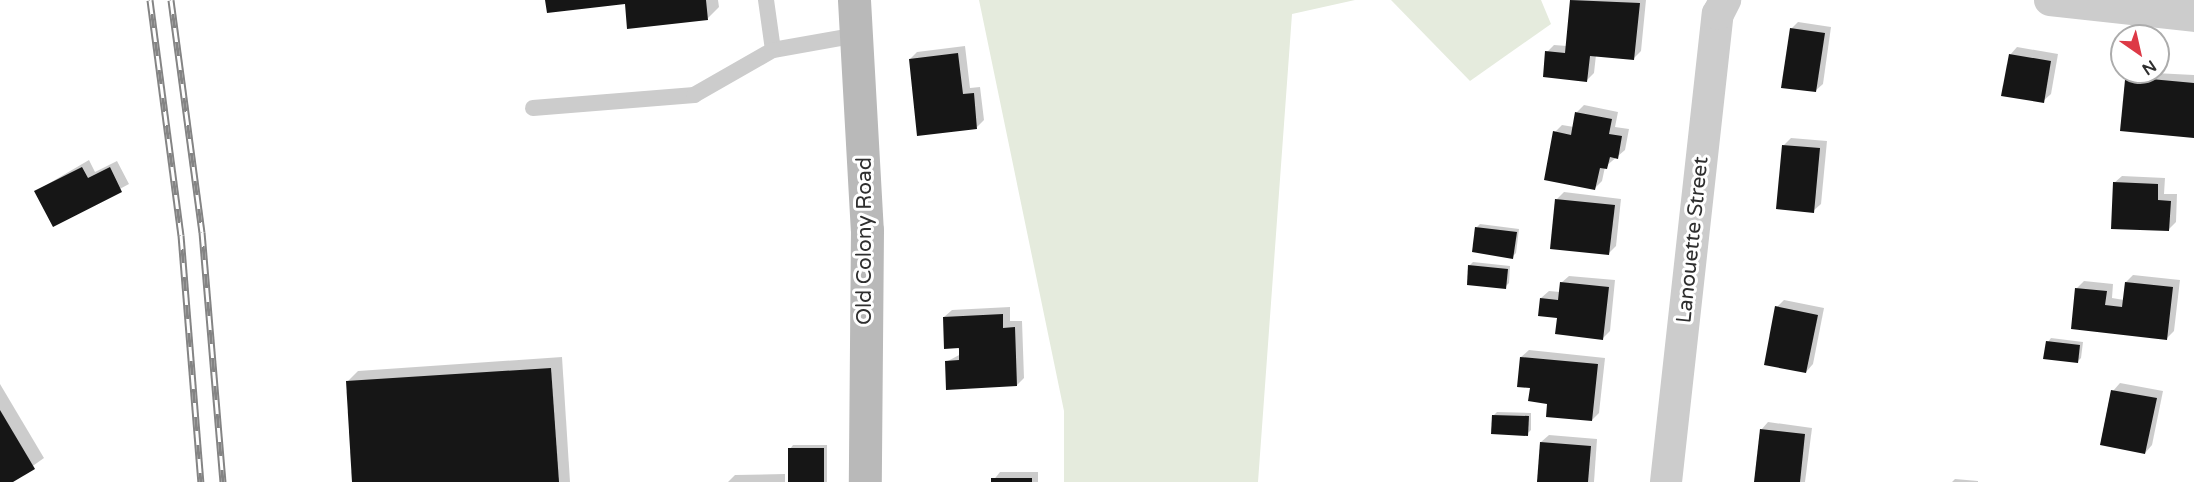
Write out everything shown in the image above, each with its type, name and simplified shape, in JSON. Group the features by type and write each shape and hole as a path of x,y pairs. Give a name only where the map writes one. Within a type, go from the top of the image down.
{"main road":[{"name":"Old Colony Road","path":"854,0 867,230 865,482"}],"street":[{"name":"Lanouette Street","path":"1666,482 1718,14 1725,0"},
{"path":"2050,0 2194,16"}],"lane":[{"path":"766,0 773,50"},
{"path":"533,108 694,95 773,50 857,35"}],"shaded area":[{"path":"979,0 1355,0 1292,14 1258,482 1064,482 1064,411"},
{"path":"1391,0 1541,0 1551,24 1470,81"}],"building":[{"path":"545,0 706,0 708,20 627,29 625,4 547,13"},
{"path":"1570,0 1640,3 1634,60 1590,56 1587,82 1543,77 1545,51 1565,53"},
{"path":"1790,28 1825,33 1816,92 1781,88"},
{"path":"958,53 963,94 974,93 977,129 917,136 909,59"},
{"path":"2009,54 2051,61 2044,103 2001,96"},
{"path":"2170,81 2194,83 2194,138 2120,131 2125,84 2170,84"},
{"path":"1575,112 1612,119 1609,134 1622,136 1618,159 1610,157 1607,169 1600,168 1595,190 1544,180 1553,131 1571,135"},
{"path":"1782,145 1820,148 1814,213 1776,209"},
{"path":"82,167 88,178 110,167 122,192 53,227 34,191"},
{"path":"2113,182 2158,184 2158,200 2171,201 2169,231 2111,229"},
{"path":"1555,199 1615,205 1609,255 1550,249"},
{"path":"1475,227 1517,232 1513,259 1472,252"},
{"path":"1468,265 1508,269 1506,289 1467,285"},
{"path":"1560,282 1609,287 1603,340 1555,334 1557,318 1538,316 1540,298 1558,300"},
{"path":"2125,282 2173,287 2167,340 2071,329 2075,288 2107,291 2105,305 2122,307"},
{"path":"1775,306 1818,315 1806,373 1764,365"},
{"path":"1003,314 1003,328 1015,327 1017,386 946,390 945,361 959,360 959,348 944,349 943,317"},
{"path":"2046,341 2080,345 2078,363 2043,359"},
{"path":"1520,357 1598,364 1592,421 1546,417 1547,404 1528,401 1530,388 1517,387"},
{"path":"551,368 559,482 352,482 346,381"},
{"path":"2111,390 2157,398 2145,454 2100,445"},
{"path":"0,410 35,469 13,482 0,482"},
{"path":"1492,415 1529,416 1528,436 1491,434"},
{"path":"1760,429 1805,434 1800,482 1754,482"},
{"path":"1540,442 1591,446 1588,482 1537,482"},
{"path":"788,448 824,448 824,482 788,482"},
{"path":"991,478 1032,478 1032,482 991,482"}],"railway":[{"path":"150,0 181,235 201,482"},
{"path":"171,0 202,232 223,482"}]}
